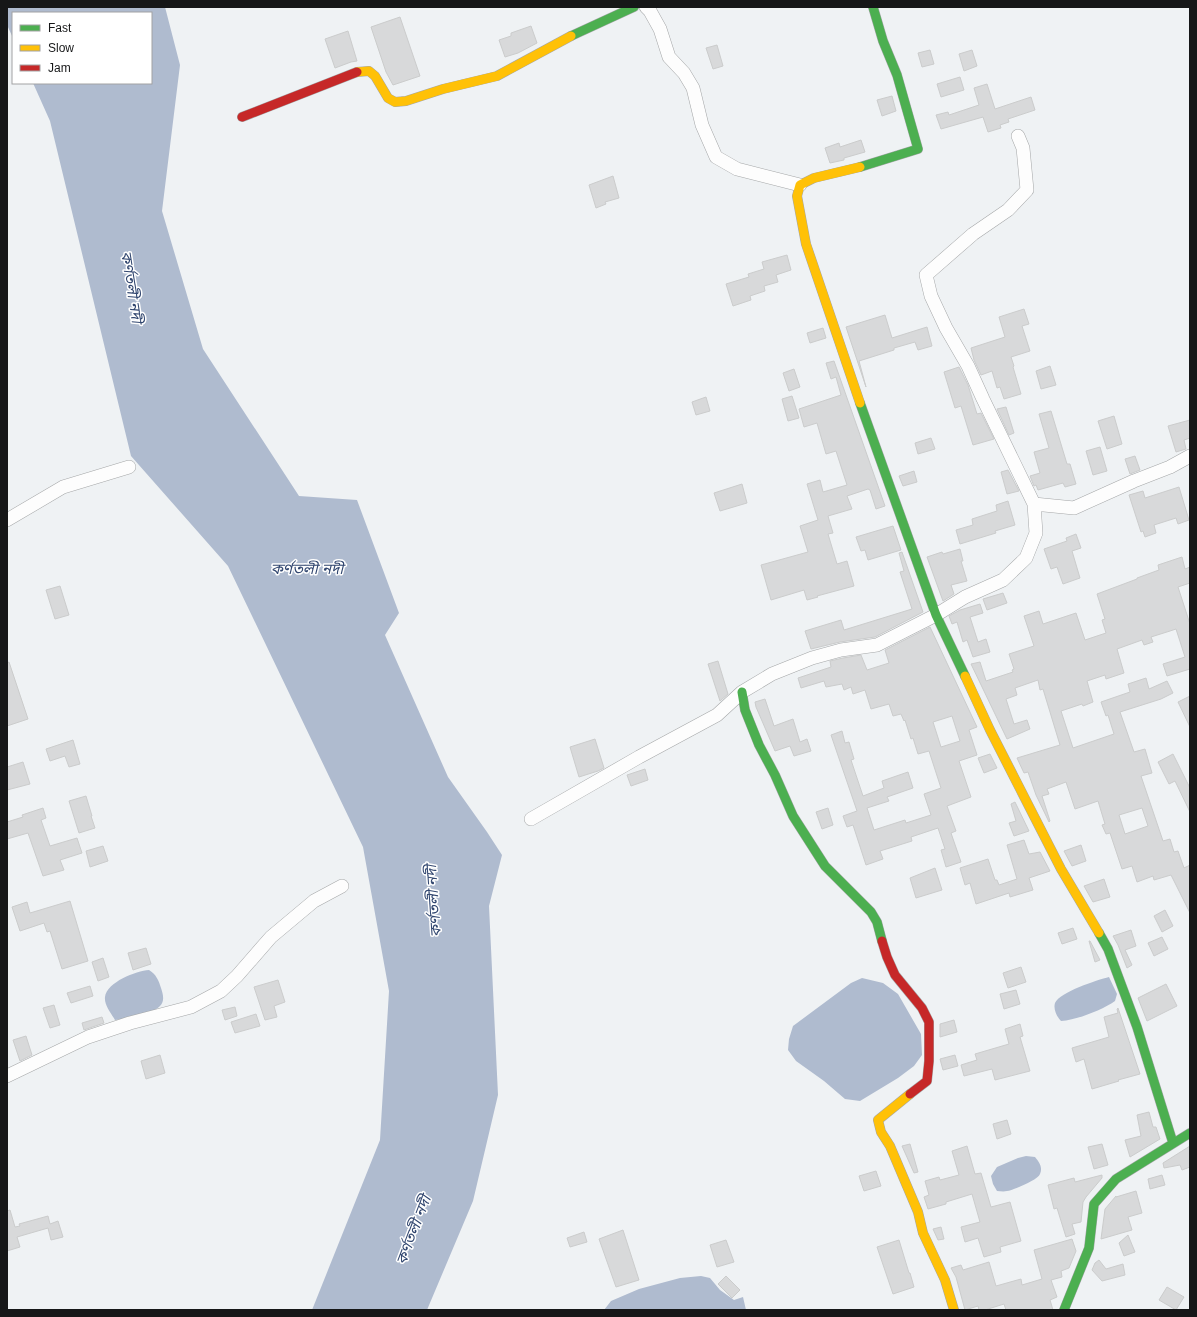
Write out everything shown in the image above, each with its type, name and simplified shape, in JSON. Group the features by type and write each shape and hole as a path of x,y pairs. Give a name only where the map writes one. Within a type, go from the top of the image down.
{"street":[{"path":"242,117 355,72 369,71 375,76 388,98 395,102 406,101 443,89 497,76 526,62 568,38 634,7"},
{"path":"649,8 660,29 669,57 684,73 693,88 702,125 716,157 737,169 800,185 814,178 854,169 918,149 897,75 883,41 873,7"},
{"path":"531,819 639,757 717,715 742,692 772,674 812,658 841,650 877,645 936,615 965,598 1003,580 1026,558 1036,533 1034,504 968,366 940,316 931,296 926,275 973,234 1008,210 1027,190 1023,148 1018,136"},
{"path":"800,185 797,196 806,244 850,375 936,615 990,730 1061,868 1108,949 1137,1026 1173,1144"},
{"path":"1034,504 1074,508 1170,467 1190,456"},
{"path":"7,520 63,487 129,467"},
{"path":"742,692 744,710 793,816 825,866 871,912 877,922 887,957 895,975 922,1008 928,1022 929,1061 927,1081 878,1120 881,1132 890,1146 918,1212 923,1233 946,1280 954,1310"},
{"path":"7,1076 88,1037 130,1023 191,1007 221,991 271,937 314,901 342,886"},
{"path":"1064,1310 1089,1248 1094,1204 1116,1179 1190,1133"}],"water":[{"name":"কর্ণতলী নদী","path":"7,7 165,7 180,65 162,211 203,349 299,496 357,500 399,613 385,635 448,777 502,855 489,906 498,1095 473,1201 427,1310 312,1310 380,1140 389,991 363,847 228,566 131,456 50,121 33,84 152,84 152,12 12,12 12,36 7,25"},
{"path":"149,970 159,983 163,995 162,1004 157,1009 146,1014 115,1020 108,1009 105,1000 107,992 116,982 123,978"},
{"path":"1109,977 1117,994 1115,1001 1082,1017 1061,1021 1055,1008 1055,1003 1058,999 1079,987"},
{"path":"862,978 883,983 898,994 921,1034 922,1055 914,1066 898,1078 860,1101 845,1099 824,1081 796,1061 788,1050 789,1039 793,1026 851,983"},
{"path":"1026,1156 1035,1157 1041,1167 1040,1174 1030,1182 1014,1189 997,1191 991,1176 997,1167"},
{"path":"701,1276 710,1278 720,1290 734,1300 743,1297 746,1310 604,1310 611,1301 639,1289 680,1278"}],"building":[{"path":"400,17 420,76 393,85 386,72 371,27"},
{"path":"531,26 537,43 518,53 505,57 499,40 511,36 511,33"},
{"path":"348,31 357,61 335,68 325,39"},
{"path":"717,45 723,66 713,69 706,48"},
{"path":"930,50 934,64 922,67 918,53"},
{"path":"972,50 977,66 964,71 959,54"},
{"path":"960,77 964,90 941,97 937,84"},
{"path":"987,84 995,109 1031,97 1035,110 1008,119 1009,122 1000,125 1001,128 988,132 983,117 941,129 936,115 948,112 949,115 979,105 974,88"},
{"path":"892,96 896,111 882,116 877,100"},
{"path":"861,140 865,152 844,158 844,160 830,163 825,148 839,143 840,147"},
{"path":"613,176 619,198 605,202 606,204 596,208 589,185"},
{"path":"787,255 791,270 776,275 778,282 764,286 765,291 750,296 751,300 733,306 726,284 749,277 748,274 764,269 762,262"},
{"path":"1024,309 1029,324 1022,326 1030,351 1011,357 1021,394 1004,399 1000,387 997,388 992,371 981,375 974,360 971,348 1005,337 999,317"},
{"path":"885,315 892,338 927,327 932,346 918,350 915,342 859,361 866,387 846,327"},
{"path":"823,328 826,338 810,343 807,333"},
{"path":"834,361 885,506 876,509 870,490 868,489 847,496 852,509 828,516 833,533 828,534 837,564 847,561 854,586 807,600 804,590 771,600 761,565 808,552 800,526 818,520 807,484 820,480 823,492 847,485 836,451 826,454 817,423 804,427 799,409 841,395 836,377 831,379 826,363"},
{"path":"1050,366 1056,385 1041,389 1036,371"},
{"path":"959,367 968,385 977,414 981,413 994,439 973,445 961,406 955,408 944,372"},
{"path":"794,369 800,387 789,391 783,373"},
{"path":"792,396 799,418 788,421 782,399"},
{"path":"706,397 710,411 696,415 692,402"},
{"path":"1006,407 1014,433 1009,435 997,409"},
{"path":"1051,411 1067,464 1070,464 1076,484 1065,487 1063,483 1038,490 1036,485 1034,486 1030,476 1040,473 1034,452 1049,448 1039,414"},
{"path":"1114,416 1122,444 1107,449 1098,421"},
{"path":"1190,420 1190,438 1184,440 1186,449 1176,452 1168,426"},
{"path":"931,438 935,449 918,454 915,443"},
{"path":"1100,447 1107,471 1093,475 1086,451"},
{"path":"1135,456 1140,470 1130,474 1125,459"},
{"path":"1008,470 1019,491 1007,494 1001,472"},
{"path":"914,471 917,482 903,486 899,476"},
{"path":"742,484 747,503 720,511 714,493"},
{"path":"1179,487 1189,520 1178,524 1176,518 1154,525 1156,533 1145,537 1143,531 1141,532 1129,495 1143,491 1145,498"},
{"path":"1008,501 1015,525 995,531 996,533 960,544 956,530 973,525 972,519 997,511 996,505"},
{"path":"893,526 901,550 868,560 865,550 861,551 856,537"},
{"path":"1076,534 1081,548 1072,551 1080,578 1063,584 1057,567 1051,569 1044,549 1067,541 1066,538"},
{"path":"960,549 963,561 961,561 967,581 951,585 954,594 943,601 927,557 942,552 943,554"},
{"path":"902,552 923,612 875,637 840,642 811,649 805,631 841,620 844,630 912,609 900,572 904,571 899,553"},
{"path":"1182,557 1185,569 1190,567 1190,583 1178,587 1190,624 1190,669 1167,676 1163,664 1185,657 1176,629 1151,637 1153,642 1144,645 1142,640 1117,649 1124,673 1106,679 1105,675 1087,681 1093,702 1061,711 1073,748 1114,734 1108,715 1106,716 1101,702 1130,692 1128,684 1146,678 1149,689 1167,681 1173,693 1161,699 1120,712 1134,752 1145,749 1152,773 1141,776 1163,841 1170,839 1174,852 1178,851 1184,868 1190,865 1190,913 1171,875 1154,880 1153,876 1137,882 1132,866 1122,869 1110,833 1106,834 1102,825 1105,824 1098,801 1075,809 1066,782 1047,789 1049,794 1042,796 1050,821 1049,822 1036,795 1028,772 1024,773 1017,758 1060,745 1043,689 1040,690 1038,680 1015,688 1017,695 1006,699 1014,724 1027,720 1030,729 1007,739 971,664 980,662 986,681 1013,672 1012,670 1014,669 1009,654 1034,646 1024,616 1039,611 1043,624 1076,613 1085,640 1106,633 1102,620 1105,619 1097,594 1159,570 1158,565","holes":["1142,808 1148,826 1125,834 1119,815"]},
{"path":"60,586 69,615 55,619 46,590"},
{"path":"1003,593 1007,603 987,610 983,599"},
{"path":"980,604 983,613 970,617 978,642 986,639 990,652 973,657 967,640 963,642 957,622 952,624 949,616 960,610"},
{"path":"930,627 977,727 969,730 977,755 959,761 971,797 947,806 956,831 951,833 961,862 946,867 941,850 945,849 938,828 911,837 912,841 880,851 883,859 866,865 853,825 847,827 843,816 857,811 831,735 842,731 845,743 849,742 854,759 851,760 863,796 884,788 882,781 908,772 913,788 887,797 889,801 867,808 874,830 905,820 906,823 931,815 924,794 941,788 929,751 918,754 913,738 911,739 905,720 904,721 901,714 893,716 889,704 871,709 865,690 853,694 851,687 844,690 842,684 826,687 824,681 801,688 798,678 831,667 830,661 861,655 867,670 889,663 885,650","holes":["952,716 960,741 941,747 933,722"]},
{"path":"718,661 728,694 720,701 708,664"},
{"path":"9,662 28,719 7,726 7,663"},
{"path":"1190,696 1190,727 1178,702"},
{"path":"765,699 774,726 793,719 800,742 807,739 811,751 794,756 790,746 775,751 755,702"},
{"path":"595,739 604,768 579,777 570,747"},
{"path":"73,740 80,764 69,767 65,756 50,761 46,749"},
{"path":"990,754 997,768 984,773 978,758"},
{"path":"1173,754 1190,788 1190,812 1175,781 1169,784 1158,762"},
{"path":"23,762 30,784 7,790 7,767"},
{"path":"645,769 648,780 631,786 627,775"},
{"path":"86,796 95,828 79,833 69,801"},
{"path":"1015,802 1029,831 1014,836 1009,823 1016,821 1011,804"},
{"path":"43,808 46,818 41,820 50,846 77,838 82,853 60,860 64,870 43,876 28,833 7,839 7,822"},
{"path":"828,808 833,825 822,829 816,812"},
{"path":"1024,840 1029,854 1040,852 1050,871 1029,878 1033,890 1010,897 1009,893 976,904 970,883 965,885 960,868 988,859 995,880 997,880 999,885 1017,879 1007,845"},
{"path":"1081,845 1086,861 1072,866 1064,851"},
{"path":"103,846 108,861 90,867 86,851"},
{"path":"935,868 942,890 916,898 910,878"},
{"path":"1104,879 1110,897 1093,902 1084,886"},
{"path":"70,901 88,961 62,969 50,931 47,932 44,923 20,931 12,907 27,902 30,913"},
{"path":"1165,910 1173,926 1162,932 1154,916"},
{"path":"1073,928 1077,939 1062,944 1058,933"},
{"path":"1131,930 1136,946 1125,950 1132,965 1127,968 1113,936"},
{"path":"1162,937 1168,949 1154,956 1148,943"},
{"path":"1090,941 1100,960 1095,962"},
{"path":"146,948 151,964 133,970 128,953"},
{"path":"103,958 109,977 98,981 92,962"},
{"path":"1021,967 1026,982 1008,988 1003,973"},
{"path":"278,980 285,1002 274,1006 277,1017 265,1020 254,987"},
{"path":"1166,984 1177,1006 1147,1021 1138,998"},
{"path":"90,986 93,996 71,1003 67,993"},
{"path":"1016,990 1020,1004 1004,1009 1000,994"},
{"path":"54,1005 60,1025 50,1028 43,1008"},
{"path":"235,1007 237,1016 225,1020 222,1010"},
{"path":"1118,1008 1140,1074 1092,1089 1084,1059 1076,1062 1072,1048 1109,1037 1104,1017 1118,1013"},
{"path":"256,1014 260,1026 235,1033 231,1022"},
{"path":"102,1017 104,1023 84,1030 82,1023"},
{"path":"954,1020 957,1032 940,1037 940,1024"},
{"path":"1020,1024 1023,1036 1020,1037 1030,1071 995,1080 992,1069 964,1076 961,1065 977,1060 975,1054 1009,1044 1005,1029"},
{"path":"26,1036 32,1055 20,1061 13,1040"},
{"path":"160,1055 165,1073 146,1079 141,1061"},
{"path":"955,1055 958,1066 943,1070 940,1059"},
{"path":"1149,1112 1153,1127 1156,1127 1160,1139 1130,1157 1125,1140 1141,1136 1137,1115"},
{"path":"1007,1120 1011,1134 997,1139 993,1124"},
{"path":"910,1144 918,1172 914,1173 902,1146"},
{"path":"1102,1144 1108,1165 1094,1169 1088,1147"},
{"path":"967,1146 975,1174 981,1173 991,1207 1010,1202 1021,1241 1000,1247 1001,1252 984,1257 978,1238 965,1242 961,1227 980,1222 972,1194 928,1209 924,1197 929,1195 925,1181 939,1177 940,1180 959,1175 952,1151"},
{"path":"1190,1146 1190,1167 1182,1170 1180,1165 1164,1168 1163,1163"},
{"path":"876,1171 881,1186 864,1191 859,1176"},
{"path":"1102,1175 1102,1178 1083,1202 1081,1222 1072,1224 1075,1234 1066,1237 1057,1208 1054,1209 1048,1185 1074,1178 1075,1182"},
{"path":"1162,1175 1165,1185 1150,1189 1148,1179"},
{"path":"1136,1191 1142,1213 1128,1217 1132,1230 1101,1239 1105,1209 1116,1196"},
{"path":"10,1210 15,1227 20,1226 19,1224 48,1216 50,1224 58,1221 63,1237 51,1240 48,1228 17,1237 20,1247 7,1251 7,1211"},
{"path":"941,1227 944,1239 938,1240 933,1229"},
{"path":"623,1230 639,1280 616,1287 599,1239"},
{"path":"584,1232 587,1242 570,1247 567,1238"},
{"path":"1128,1235 1135,1252 1124,1256 1119,1243"},
{"path":"1072,1239 1076,1251 1069,1268 1061,1271 1062,1277 1051,1280 1057,1297 1050,1300 1053,1310 1006,1310 1004,1304 985,1310 979,1310 978,1306 965,1310 956,1277 951,1268 961,1265 963,1270 989,1262 996,1286 1021,1279 1022,1285 1042,1279 1034,1250"},
{"path":"726,1240 734,1262 717,1267 710,1245"},
{"path":"899,1240 914,1287 893,1294 877,1247"},
{"path":"1099,1260 1106,1269 1123,1264 1125,1275 1102,1281 1092,1270 1095,1263"},
{"path":"726,1276 740,1290 732,1298 718,1284"},
{"path":"1167,1287 1184,1297 1176,1310 1159,1300"}],"traffic: fast":[{"path":"571,36 634,7"},
{"path":"860,167 918,149 897,75 883,41 873,7"},
{"path":"860,403 936,615 965,676"},
{"path":"742,692 745,710 759,745 775,775 793,816 825,866 871,912 877,922 882,941"},
{"path":"1099,933 1108,949 1137,1027 1173,1143"},
{"path":"1064,1310 1089,1248 1094,1204 1116,1179 1190,1133"}],"traffic: slow":[{"path":"357,72 369,71 375,76 388,98 395,102 406,101 443,89 497,76 571,36"},
{"path":"860,167 814,178 800,185 797,196 806,244 860,403"},
{"path":"965,676 990,730 1061,869 1099,933"},
{"path":"910,1094 878,1120 881,1132 890,1146 918,1212 923,1233 945,1280 954,1310"}],"traffic: jam":[{"path":"242,117 357,72"},
{"path":"882,941 895,975 922,1008 929,1022 929,1061 927,1081 910,1094"}]}
